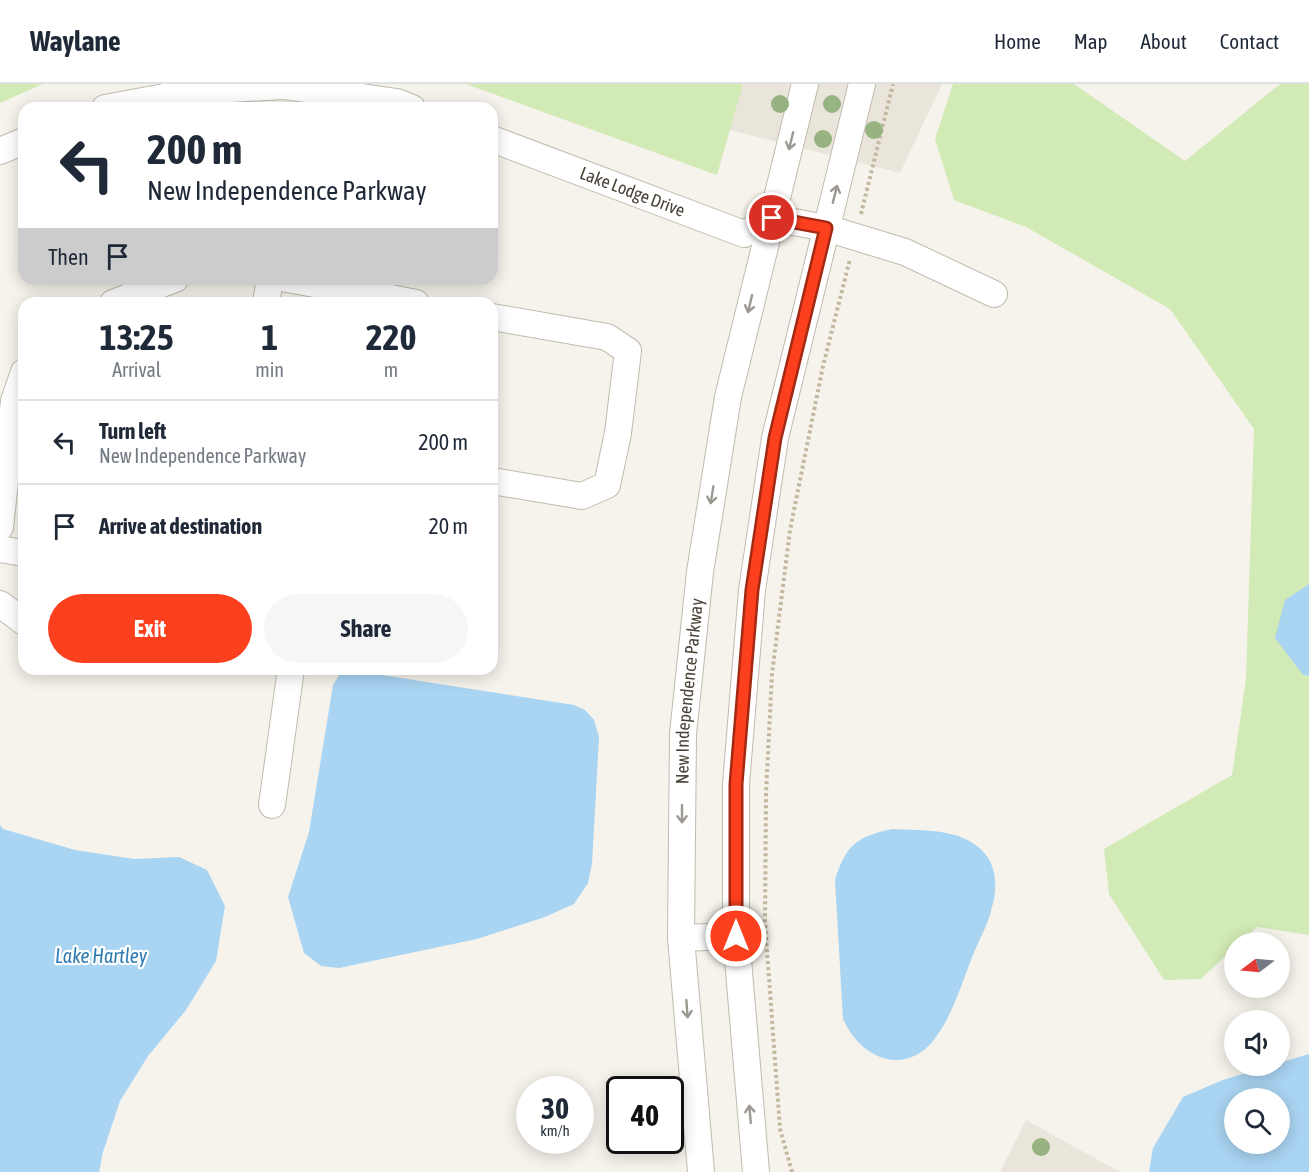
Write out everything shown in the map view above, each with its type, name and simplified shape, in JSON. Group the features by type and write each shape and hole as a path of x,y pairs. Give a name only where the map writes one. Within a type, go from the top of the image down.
{"street":[{"name":"New Independence Parkway","path":"701,1172 681,938 683,734 700,572 728,397 805,84"},
{"path":"756,1172 736,936 736,784 752,590 775,438 862,84"},
{"path":"137,102 197,91 283,86 378,102"},
{"name":"Lake Lodge Drive","path":"498,141 744,234 772,218"},
{"path":"0,151 18,144"},
{"path":"772,218 826,228 905,252 994,294"},
{"path":"128,297 160,285"},
{"path":"323,285 388,297"},
{"path":"498,318 607,337 628,351 618,433 607,484 582,496 498,483"},
{"path":"0,527 10,485 14,401 18,389"},
{"path":"0,549 18,552"},
{"path":"0,604 18,618"},
{"path":"272,805 290,675"},
{"path":"681,938 736,936"}],"path":[{"path":"792,1172 780,1129 765,923 765,794 772,674 790,530 823,366 893,84"}],"shaded area":[{"path":"727,84 942,84 900,173 718,127"},
{"path":"1026,1120 1098,1160 1121,1172 1000,1172"}],"green space":[{"path":"0,84 43,84 0,103"},
{"path":"466,84 743,84 717,175"},
{"path":"953,84 1074,84 1185,161 1280,84 1309,84 1309,584 1287,599 1303,675 1309,676 1309,935 1257,927 1252,932 1224,932 1224,957 1201,979 1164,980 1109,894 1104,849 1232,775 1246,679 1254,429 1170,309 1026,227 954,200 935,139"}],"water":[{"path":"1309,584 1309,676 1303,675 1275,638 1285,600"},
{"path":"339,675 382,675 574,705 585,710 594,720 599,737 592,864 588,883 574,904 545,917 477,939 339,968 321,966 304,953 288,897 309,832 333,685"},
{"name":"Lake Hartley","path":"0,825 3,829 75,850 134,859 179,857 207,870 225,906 216,961 186,1010 148,1056 120,1101 103,1152 99,1172 0,1172"},
{"path":"892,829 942,832 966,839 977,846 990,861 995,887 989,918 957,997 940,1031 921,1052 908,1058 895,1060 882,1058 870,1052 850,1032 843,1019 835,880 843,858 854,844 869,835"},
{"path":"1309,1054 1309,1172 1149,1172 1153,1148 1183,1097 1236,1076 1290,1076 1290,1060"}],"route":[{"path":"736,936 736,784 752,590 775,438 826,228 772,218"}]}
